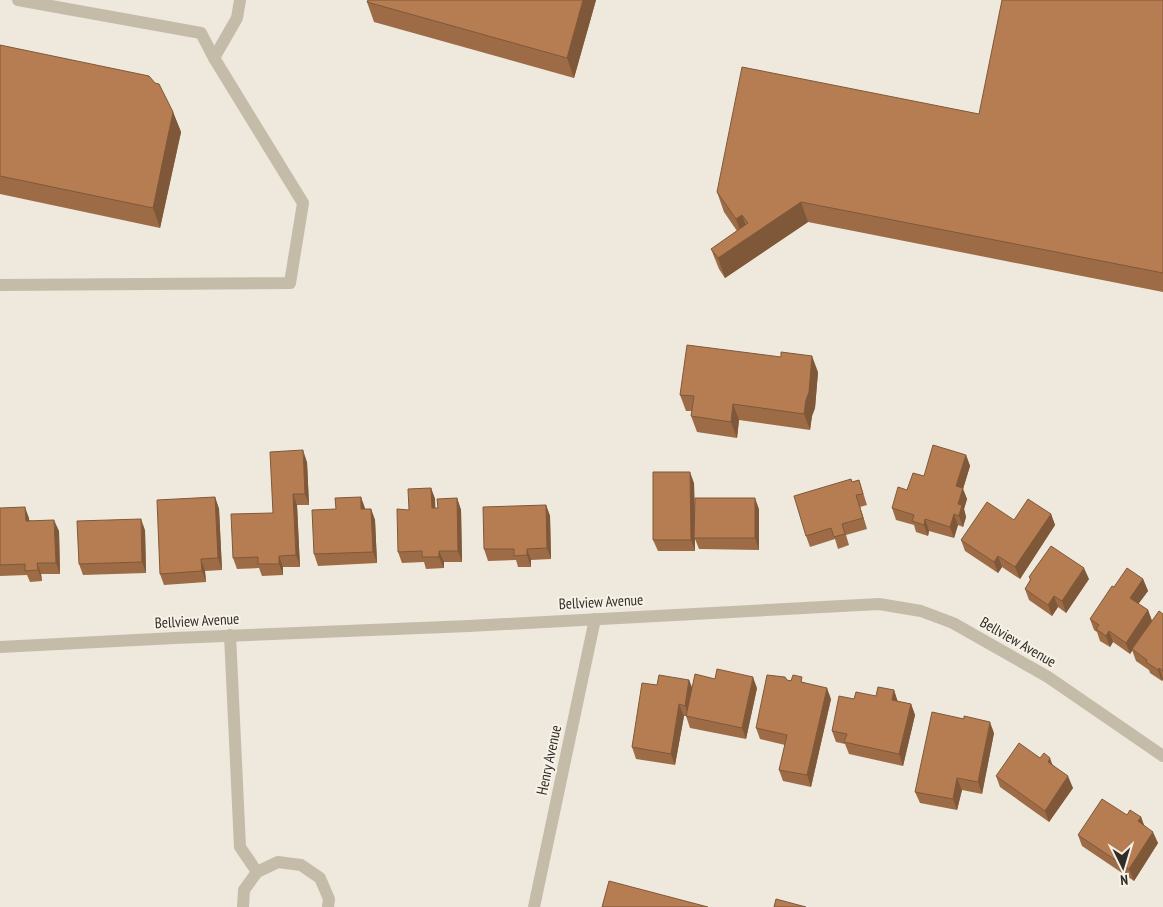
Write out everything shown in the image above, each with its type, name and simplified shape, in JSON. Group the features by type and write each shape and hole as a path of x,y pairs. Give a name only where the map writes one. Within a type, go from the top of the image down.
{"street":[{"path":"0,285 290,283 303,203 201,34 18,0"},
{"path":"214,58 236,18 240,0"},
{"name":"Bellview Avenue","path":"0,647 230,635 469,626 879,604 921,611 954,623 1048,677 1163,756"},
{"name":"Henry Avenue","path":"534,907 595,619"},
{"path":"230,635 240,847 258,872"},
{"path":"243,907 244,890 258,872 278,862 301,865 320,878 329,899 328,907"}],"building":[{"path":"368,0 583,0 567,58 367,2"},
{"path":"1002,0 1163,0 1163,273 801,202 718,258 711,249 748,223 742,215 736,219 717,192 742,67 979,114"},
{"path":"0,45 149,76 155,83 159,84 173,112 153,208 0,176"},
{"path":"687,345 781,357 781,352 812,356 809,392 804,414 733,404 731,422 691,416 694,396 680,395"},
{"path":"933,445 966,455 956,486 963,488 958,504 962,505 959,516 954,514 950,527 925,519 924,525 912,521 914,515 892,508 898,487 907,490 913,473 924,476"},
{"path":"303,450 305,494 293,494 296,555 279,556 279,564 258,564 258,557 233,558 231,514 273,513 270,452"},
{"path":"653,472 690,472 691,540 653,540"},
{"path":"851,479 852,482 859,480 863,494 856,495 863,518 842,524 845,534 834,537 831,528 806,536 794,496"},
{"path":"431,488 432,508 438,508 437,499 457,498 458,551 439,551 439,557 422,557 422,551 398,552 397,509 409,510 408,489"},
{"path":"215,497 218,558 201,559 202,571 160,574 157,500"},
{"path":"361,497 361,509 371,509 373,552 314,554 312,510 336,509 335,498"},
{"path":"695,498 755,498 755,538 694,538"},
{"path":"1028,499 1051,514 1015,567 998,556 994,562 961,540 987,502 1014,520"},
{"path":"546,505 547,548 527,549 527,555 514,556 514,549 484,549 483,507"},
{"path":"25,507 26,521 54,520 56,563 37,563 38,570 25,571 25,564 0,565 0,508"},
{"path":"141,519 142,562 79,564 77,521"},
{"path":"1051,546 1084,568 1062,601 1054,596 1048,605 1025,589 1031,579 1029,577"},
{"path":"1127,568 1143,579 1130,598 1148,610 1126,643 1109,631 1106,636 1096,629 1099,625 1090,619 1112,586 1114,587"},
{"path":"1159,611 1163,614 1163,671 1146,662 1147,660 1132,649"},
{"path":"717,669 753,677 742,728 686,716 695,674 715,679"},
{"path":"659,675 689,680 685,706 679,704 671,754 632,747 642,683 657,685"},
{"path":"767,675 785,677 791,681 793,675 802,677 801,682 827,688 807,775 779,770 787,735 756,728"},
{"path":"878,687 894,690 892,700 911,704 899,754 844,742 847,734 832,731 839,696 854,699 856,692 876,696"},
{"path":"932,712 990,722 978,782 957,778 953,799 915,792"},
{"path":"1019,743 1040,758 1044,753 1050,758 1048,762 1068,776 1045,811 996,776"},
{"path":"1102,799 1127,815 1130,810 1141,817 1138,821 1153,832 1129,869 1078,835"},
{"path":"609,881 708,907 602,907"},
{"path":"776,899 806,907 774,907"}]}
